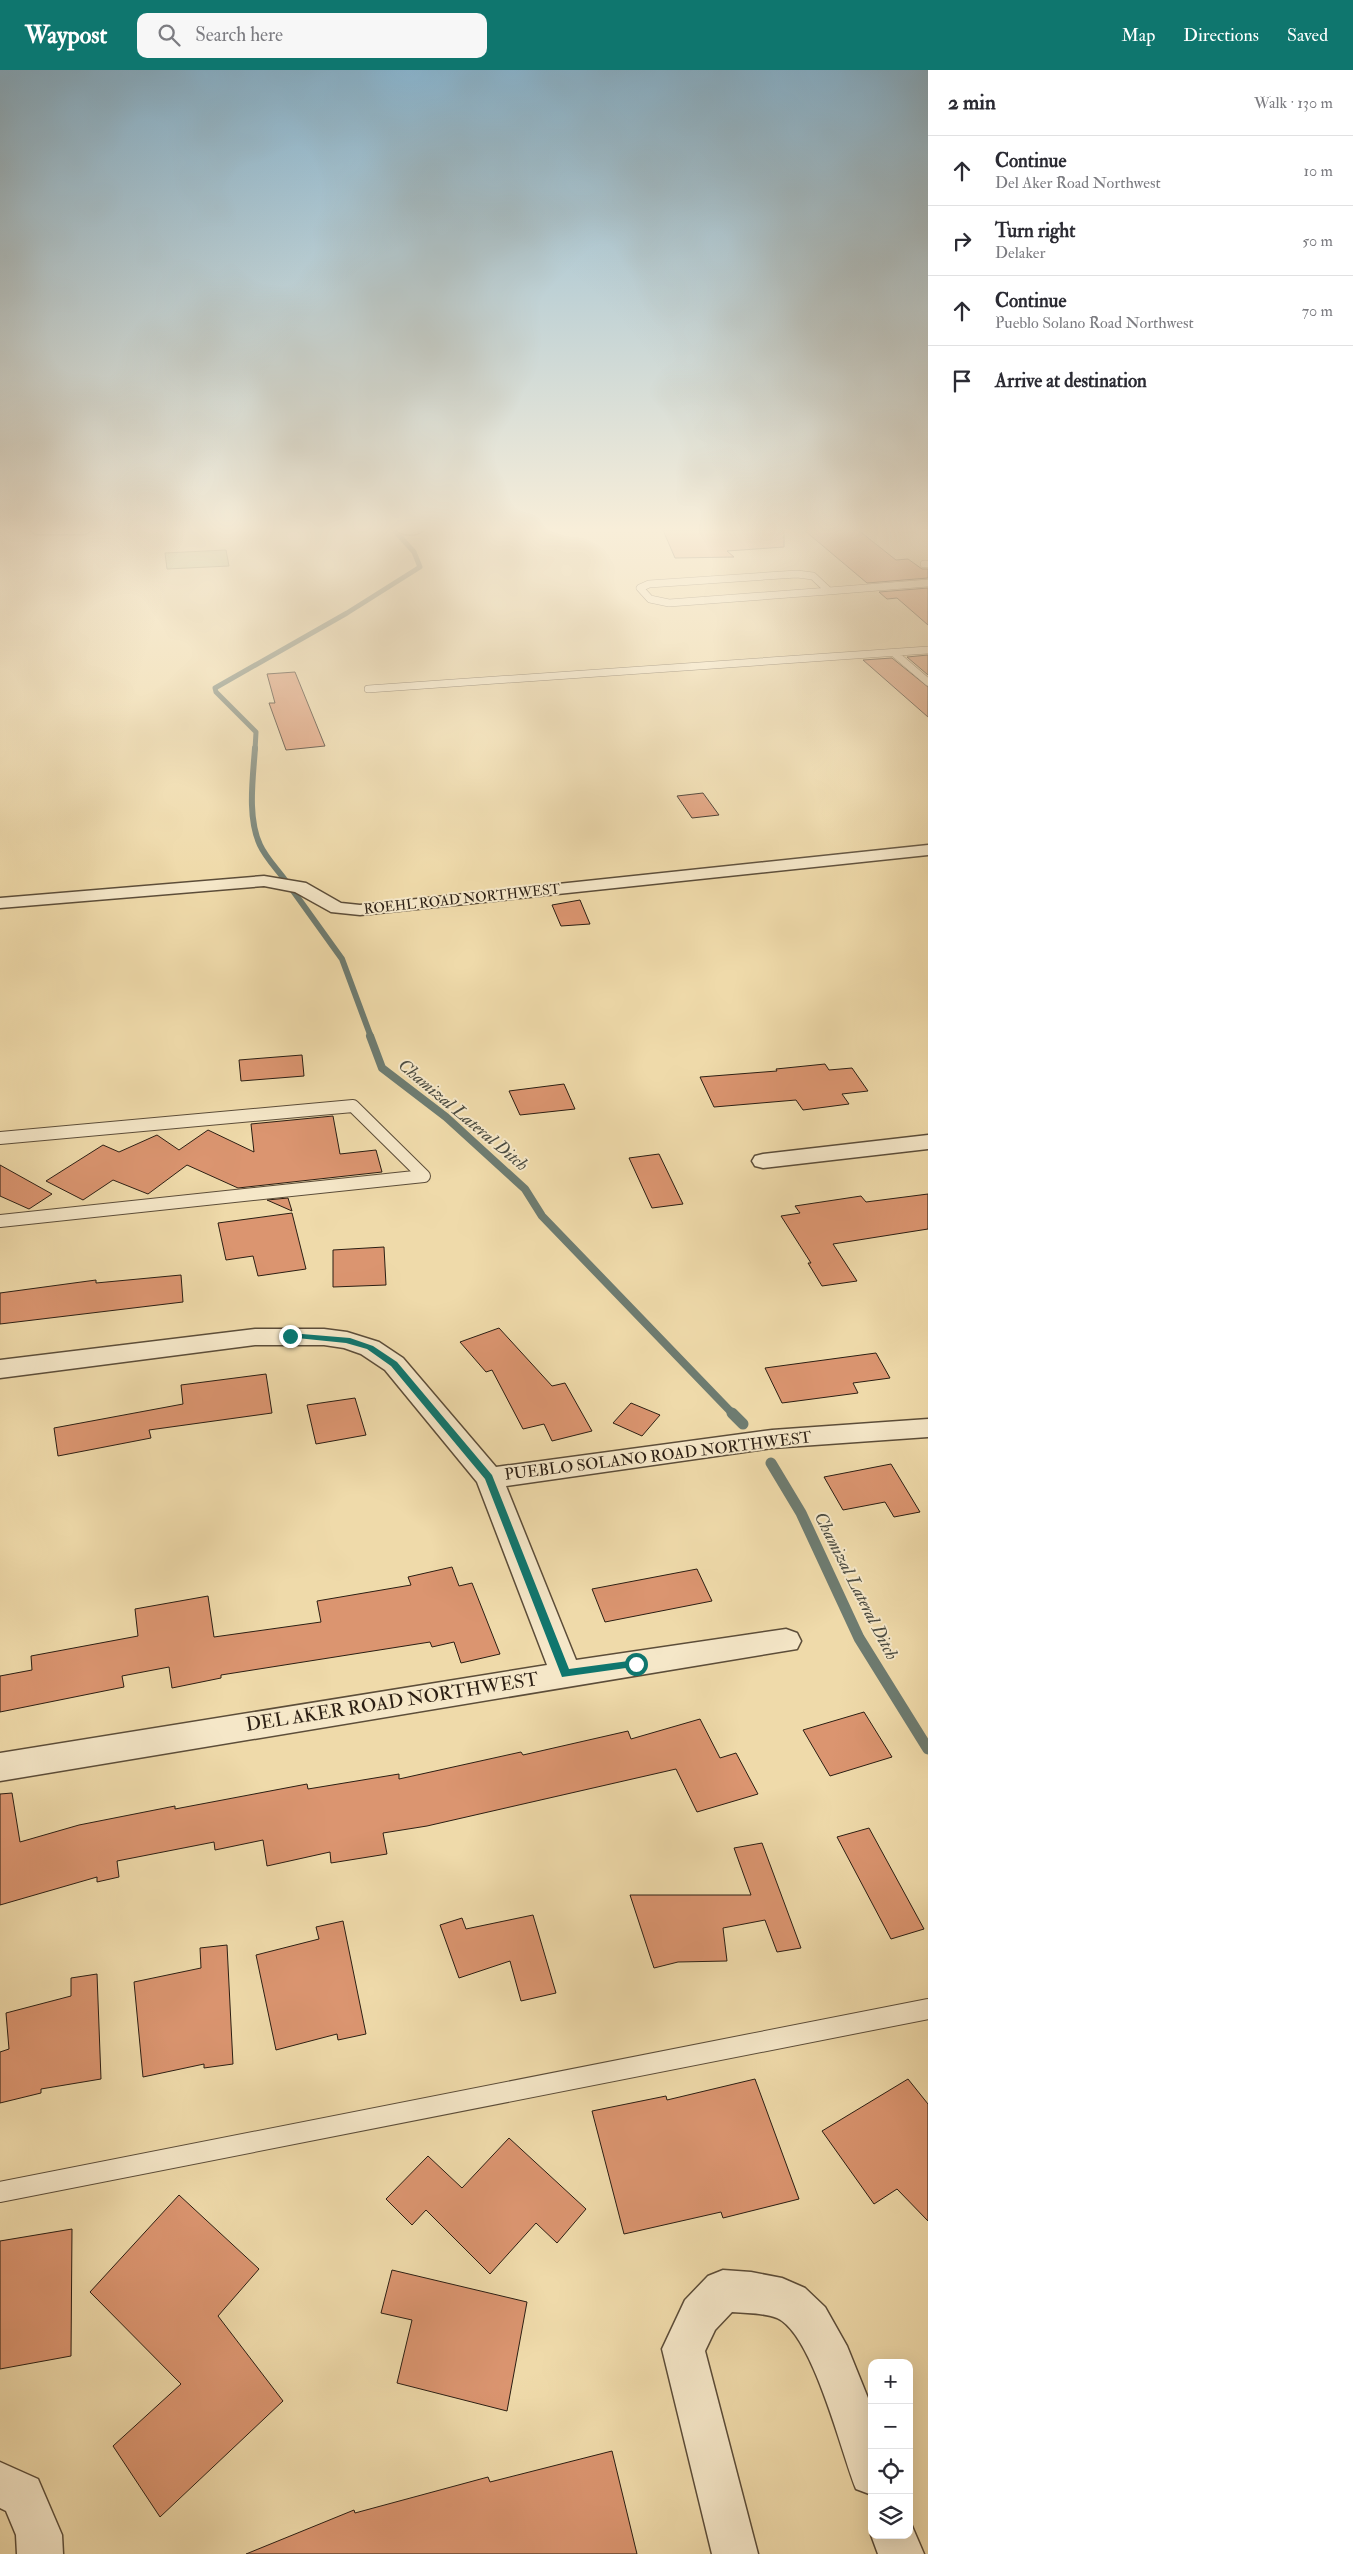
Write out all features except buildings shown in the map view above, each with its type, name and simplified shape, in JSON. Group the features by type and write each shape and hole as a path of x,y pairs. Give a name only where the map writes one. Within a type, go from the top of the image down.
{"street":[{"name":"ROEHL ROAD NORTHWEST","path":"0,902 264,881 300,887 338,908 360,910 928,850"},
{"path":"763,1161 928,1142"},
{"name":"PUEBLO SOLANO ROAD NORTHWEST","path":"0,1369 255,1336 290,1336 347,1340 370,1348 394,1364 489,1478 772,1439 928,1428"},
{"path":"489,1478 566,1674"},
{"name":"DEL AKER ROAD NORTHWEST","path":"0,1767 566,1674 786,1641"},
{"path":"736,2554 683,2349 700,2316 723,2291 755,2292 796,2306 826,2344 868,2461"},
{"path":"0,2484 22,2495 39,2535 40,2554"},
{"path":"895,2539 901,2554"}],"lane":[{"path":"368,690 928,650"},
{"path":"894,653 928,682"},
{"path":"0,1138 353,1106 424,1176 0,1221"},
{"path":"0,2192 928,2009"}],"waterway":[{"name":"Chamizal Lateral Ditch","path":"255,750 256,732 216,692 215,688 289,646"},
{"name":"Chamizal Lateral Ditch","path":"255,748 252,784 253,822 260,845 285,880"},
{"name":"Chamizal Lateral Ditch","path":"291,888 342,959 371,1037"},
{"name":"Chamizal Lateral Ditch","path":"370,1036 382,1068 446,1117 525,1189 542,1216 733,1414"},
{"name":"Chamizal Lateral Ditch","path":"733,1414 743,1424"},
{"name":"Chamizal Lateral Ditch","path":"771,1463 801,1513 859,1638 928,1749"}],"route":[{"path":"290,1336 347,1340 370,1348 394,1364 489,1478 566,1674 636,1664"}]}
